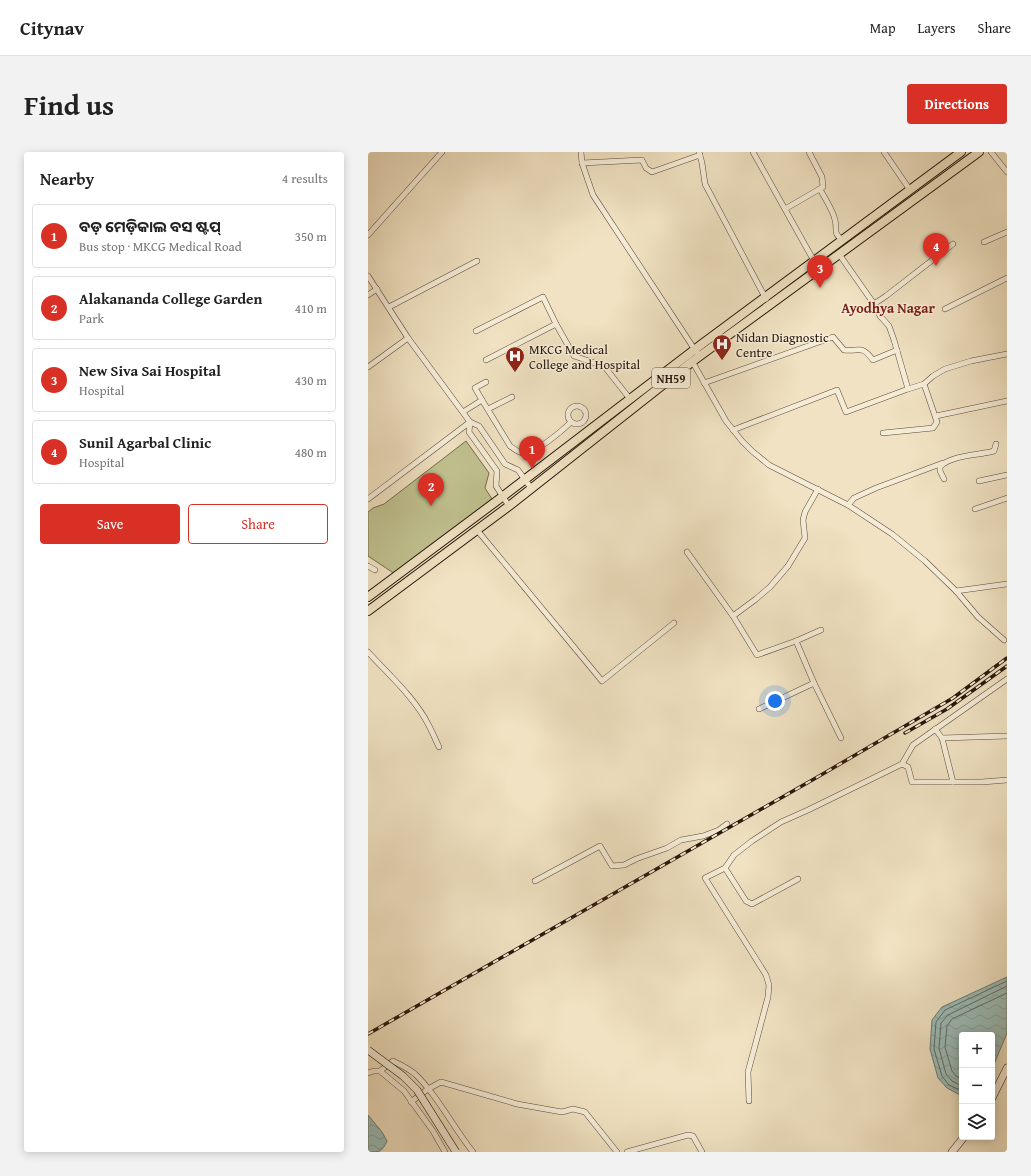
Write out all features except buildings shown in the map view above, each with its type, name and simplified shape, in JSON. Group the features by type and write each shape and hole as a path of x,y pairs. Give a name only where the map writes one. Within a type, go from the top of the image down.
{"highway":[{"path":"767,301 814,261 961,152"},
{"name":"NH59","path":"368,611 509,506 693,361 697,353 767,301 839,254 979,152"},
{"path":"368,597 525,480 684,358 697,353"}],"main road":[{"path":"368,1050 409,1081 417,1090 456,1152"},
{"path":"995,1092 1007,1070"},
{"path":"952,1152 962,1140"}],"street":[{"path":"368,235 442,152"},
{"path":"581,152 582,163 593,195 697,353"},
{"path":"753,152 814,261"},
{"path":"785,209 823,187 822,177 809,152"},
{"path":"884,152 910,190"},
{"path":"991,152 1007,172"},
{"path":"582,163 642,160 646,168 652,172 699,154 705,184 767,301"},
{"path":"820,189 836,221 835,228 837,235 842,240"},
{"path":"984,242 1007,232"},
{"path":"874,304 953,244"},
{"path":"839,254 888,326 897,350 908,389"},
{"path":"389,307 477,261"},
{"path":"368,276 408,338 470,422 479,426 505,464 518,470 531,488"},
{"path":"945,309 1007,278"},
{"path":"368,295 377,289"},
{"path":"476,331 543,298 574,356 604,366 630,400"},
{"path":"486,360 556,324"},
{"path":"704,383 833,337 844,350 850,351 858,349 866,351 873,360 897,350"},
{"path":"368,367 408,338"},
{"path":"733,430 837,390 846,412 924,384 933,376 945,369 1007,354"},
{"path":"684,358 693,361 717,407 742,442 769,465 848,505 892,534 925,561 956,591 978,618 1004,640"},
{"path":"486,382 476,388 510,446 516,451 524,454 533,451 546,443 571,422"},
{"path":"883,433 934,428 938,422 924,384"},
{"path":"488,409 512,397"},
{"path":"463,412 482,400"},
{"path":"936,416 1007,401"},
{"path":"470,422 470,432 497,471 496,486 509,506"},
{"path":"368,499 470,422"},
{"path":"848,505 854,498 876,488 943,463 994,451 996,444"},
{"path":"943,463 940,467 940,471 944,479"},
{"path":"980,481 1007,475"},
{"path":"733,616 770,587 788,566 805,538 803,520 805,512 818,489"},
{"path":"976,509 1007,498"},
{"path":"477,530 602,681 674,623"},
{"path":"687,552 733,616 757,655 821,630"},
{"path":"368,566 375,570"},
{"path":"390,580 400,587"},
{"path":"956,591 1007,584"},
{"path":"796,641 814,683 841,738"},
{"path":"368,652 406,693 420,711 428,723 439,747"},
{"path":"749,1101 748,1072 768,997 769,985 766,975 705,878 725,868 734,855 762,833 781,822 902,764 913,745 1007,679"},
{"path":"759,709 814,683"},
{"path":"935,729 942,738 953,782"},
{"path":"942,738 1007,736"},
{"path":"902,764 908,767 912,782 982,782 1007,780"},
{"path":"535,881 600,846 612,866 624,865 667,848 681,840 703,836 718,830 727,824"},
{"path":"725,868 746,901 752,904 798,879"},
{"path":"368,1073 380,1071 393,1062 415,1074 428,1089 473,1152"},
{"path":"380,1071 404,1091 433,1131 445,1152"},
{"path":"411,1102 428,1089 441,1082 517,1104 562,1112 573,1109 578,1110 585,1112 617,1152"},
{"path":"627,1152 688,1135 694,1136 702,1152"}],"green space":[{"path":"466,441 489,473 485,488 492,499 395,574 368,556 368,512 373,508 384,504"}],"water":[{"path":"1007,977 1007,1033 995,1062 995,1032 959,1032 959,1094 947,1088 938,1078 930,1049 932,1020 942,1007"},
{"path":"368,1115 382,1132 387,1141 380,1151 368,1152"}],"railway":[{"path":"368,1034 953,698 1007,658"},
{"path":"905,733 947,709 1007,666"}],"place":[{"name":"Sunil Agarbal Clinic","path":"936,266"},
{"name":"New Siva Sai Hospital","path":"820,288"},
{"name":"Nidan Diagnostic Centre","path":"722,361"},
{"name":"MKCG Medical College and Hospital","path":"515,373"},
{"name":"ବଡ଼ ମେଡ଼ିକାଲ ବସ ଷ୍ଟପ୍","path":"532,469"},
{"name":"Alakananda College Garden","path":"431,506"}],"district":[{"name":"Ayodhya Nagar","path":"888,308"}]}
